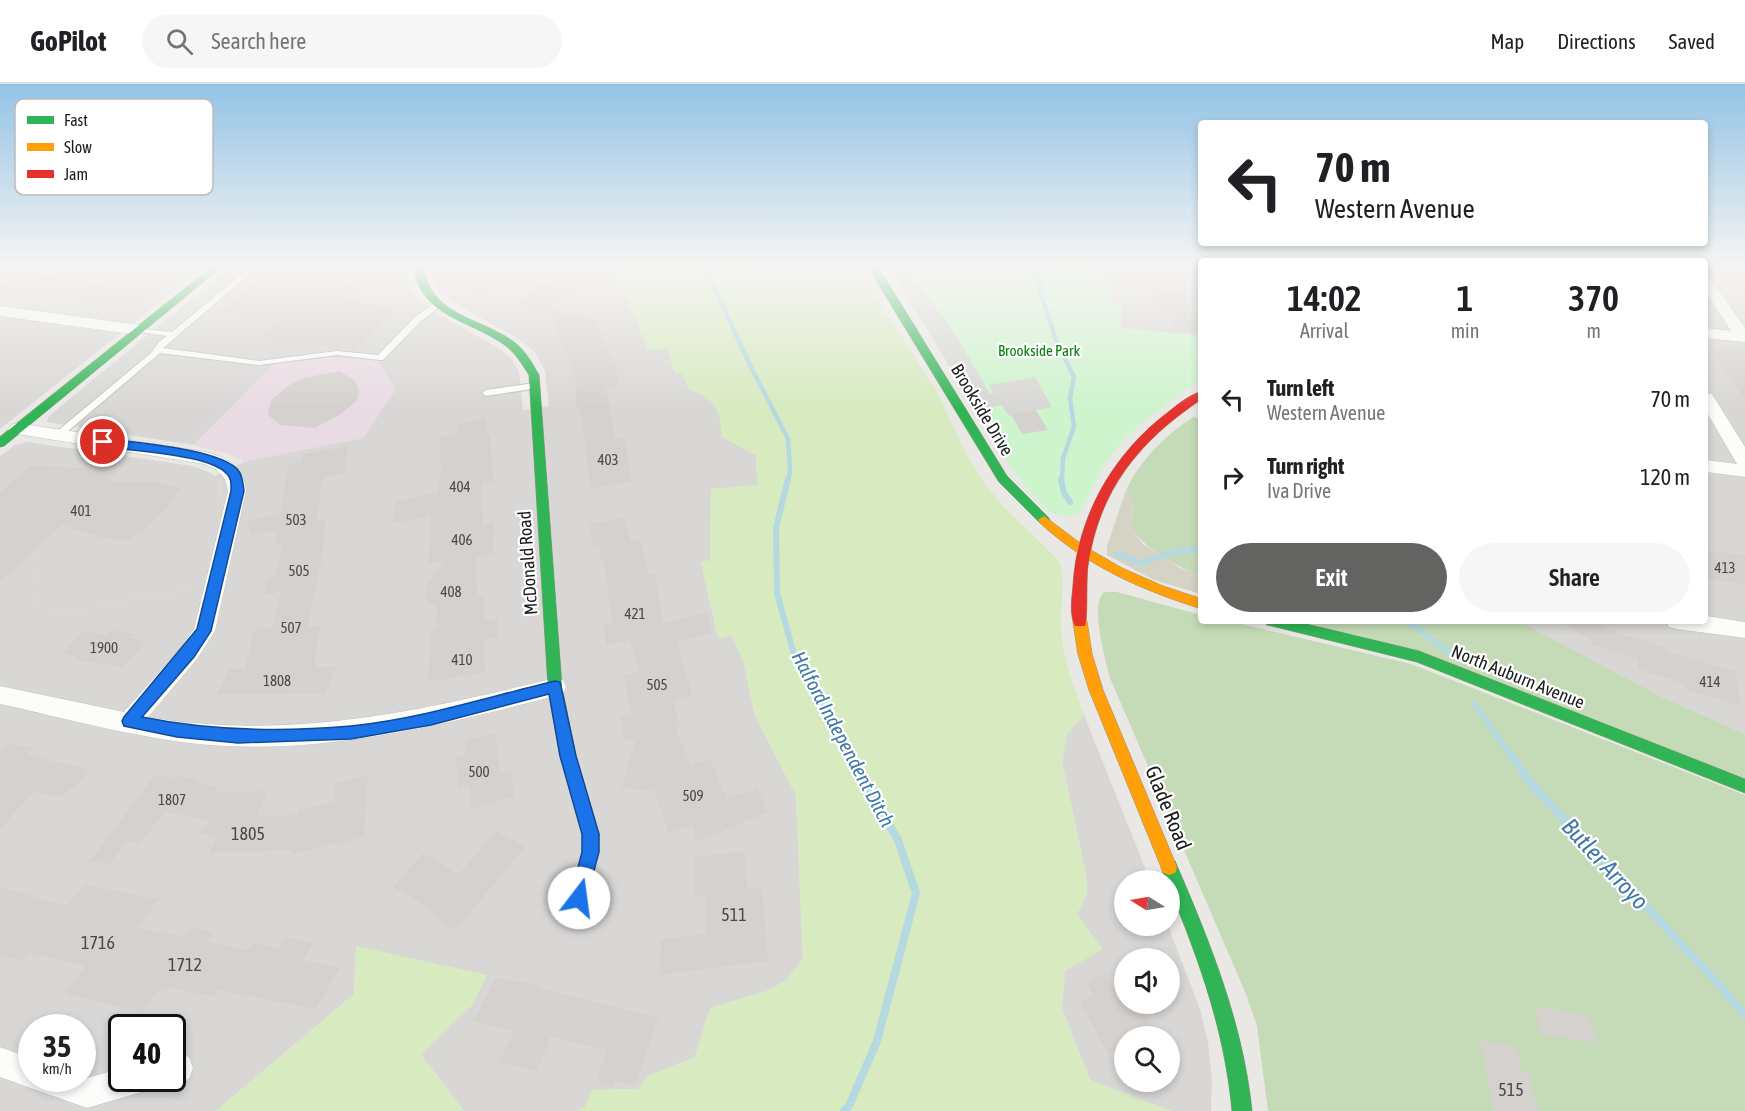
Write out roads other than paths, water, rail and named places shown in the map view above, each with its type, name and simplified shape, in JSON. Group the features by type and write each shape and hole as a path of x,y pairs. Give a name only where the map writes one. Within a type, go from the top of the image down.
{"street":[{"path":"14,313 139,330"},
{"path":"0,443 160,313"},
{"name":"McDonald Road","path":"455,313 501,337 520,351 530,366 535,386 555,687 568,756 591,834 590,852 575,912"},
{"name":"Brookside Drive","path":"901,313 1003,479 1052,528 1084,554"},
{"path":"1727,313 1744,337"},
{"path":"1708,333 1744,337"},
{"name":"Glade Road","path":"1198,397 1166,417 1124,462 1092,524 1084,554 1079,597 1084,651 1100,700 1214,978 1229,1022 1238,1064 1242,1111"},
{"path":"1708,401 1745,462"},
{"path":"17,429 206,458 226,466 234,473 237,491 204,631 189,653 130,721"},
{"path":"1708,466 1745,471"},
{"path":"1084,554 1113,572 1148,588 1198,603"},
{"name":"North Auburn Avenue","path":"1284,624 1419,657 1745,786"},
{"path":"1700,624 1745,630"},
{"path":"0,695 177,731 238,736 351,732 431,718 555,687"},
{"path":"0,1062 18,1069"}],"lane":[{"path":"58,435 198,313"},
{"path":"157,350 259,363 326,354 380,358 426,313"},
{"path":"139,330 173,334"},
{"path":"486,393 535,386"}],"waterway":[{"name":"Halford Independent Ditch","path":"726,313 788,439 790,471 788,481"},
{"name":"Butler Arroyo","path":"1047,313 1057,343 1074,377 1070,398 1074,427 1063,458 1062,481"},
{"name":"Halford Independent Ditch","path":"788,479 776,528 777,593 793,651 849,757"},
{"name":"Butler Arroyo","path":"1061,479 1064,493 1070,502"},
{"name":"Butler Arroyo","path":"1118,554 1140,563 1176,552 1198,549"},
{"name":"Butler Arroyo","path":"1412,624 1448,652"},
{"name":"Butler Arroyo","path":"1474,704 1512,757"},
{"name":"Halford Independent Ditch","path":"844,1111 849,1106 877,1041 916,893 898,840 849,755"},
{"name":"Butler Arroyo","path":"1511,755 1533,786 1726,992 1745,1016"}],"park label":[{"name":"Brookside Park","path":"1039,351"}]}
